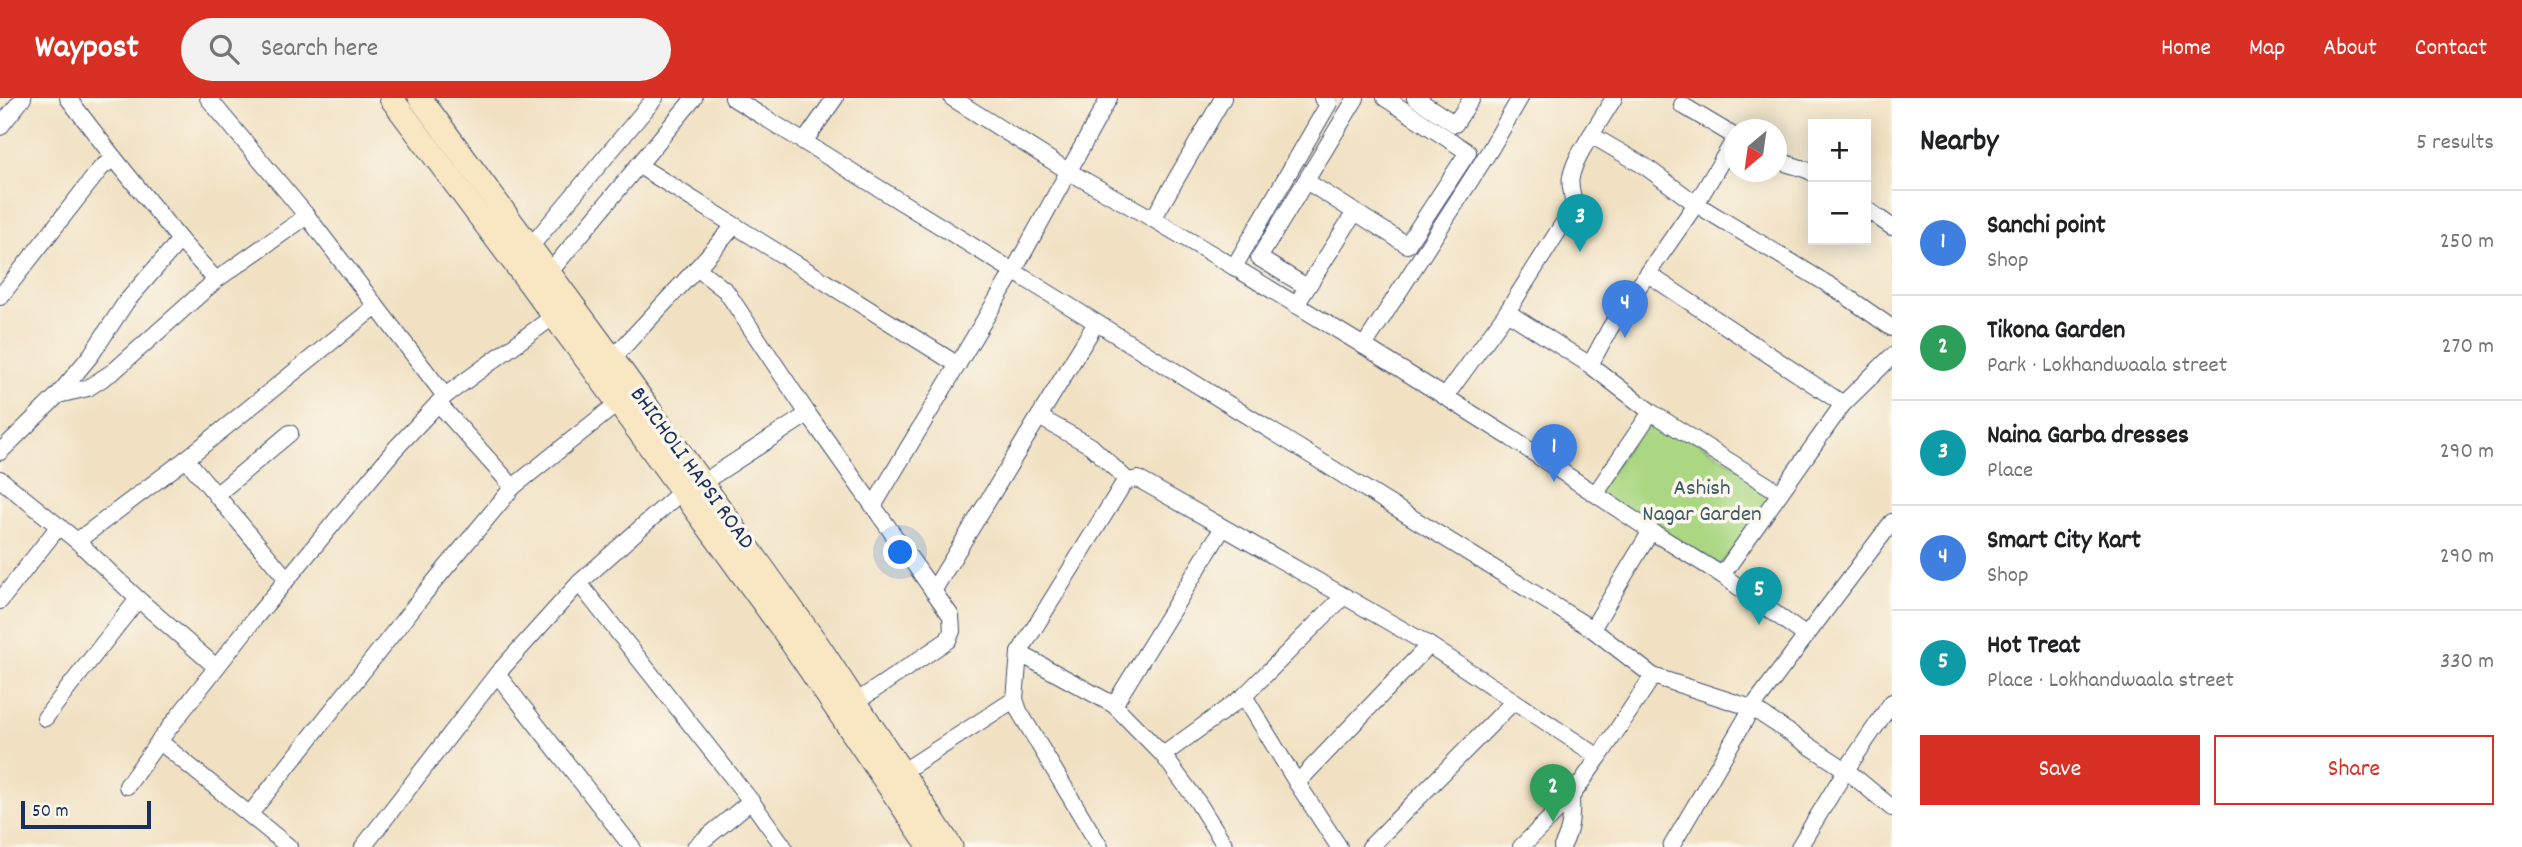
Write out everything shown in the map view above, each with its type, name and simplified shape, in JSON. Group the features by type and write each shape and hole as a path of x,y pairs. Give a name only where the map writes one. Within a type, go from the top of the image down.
{"street":[{"path":"0,127 23,98"},
{"path":"68,98 180,240 216,280"},
{"path":"208,98 307,216 376,306 441,400 513,487"},
{"path":"391,98 618,403 692,487 783,630 930,847"},
{"name":"BHICHOLI HAPSI ROAD","path":"421,98 612,359 692,487 820,648 951,847"},
{"path":"530,247 655,98"},
{"path":"549,273 694,98"},
{"path":"733,98 1592,629 1653,676 1752,708 1846,769 1892,808"},
{"path":"804,142 835,98"},
{"path":"952,98 1068,172 1153,219 1445,397 1722,575 1806,636"},
{"path":"874,506 1013,272 1109,98"},
{"path":"1153,219 1223,98"},
{"path":"1234,268 1329,103 1322,98"},
{"path":"1307,287 1259,258 1356,98"},
{"path":"1306,181 1407,245 1468,152 1385,98"},
{"path":"1415,98 1455,124 1472,98"},
{"path":"1364,346 1463,193 1520,98"},
{"path":"1445,397 1507,312 1572,211 1575,204 1570,180 1578,158 1614,98"},
{"path":"1682,105 1724,132"},
{"path":"1591,135 1646,167 1696,204 1839,291 1892,328"},
{"path":"1590,365 1610,328 1696,204 1724,155"},
{"path":"0,297 101,168 114,158"},
{"path":"1787,165 1800,165 1808,170"},
{"path":"638,166 958,365"},
{"path":"1296,305 1355,212"},
{"path":"1871,212 1892,227"},
{"path":"58,395 88,387 114,371 216,280 307,216"},
{"path":"612,359 734,226"},
{"path":"0,452 58,395 91,355 126,302 180,240"},
{"path":"697,268 726,291 808,414 951,616 952,631 948,640 856,702"},
{"path":"1648,274 1843,404"},
{"path":"77,541 186,459 376,306"},
{"path":"1507,312 1590,365 1651,412 1780,493"},
{"path":"127,786 216,667 395,449 441,400 554,316"},
{"path":"933,591 1096,323"},
{"path":"1722,575 1843,404 1892,356"},
{"path":"250,814 424,594 513,487 618,403"},
{"path":"1596,493 1651,412"},
{"path":"363,847 497,674 579,583 692,487 808,414"},
{"path":"1039,417 1091,446 1128,481"},
{"path":"216,495 290,433"},
{"path":"186,459 288,579"},
{"path":"1100,847 1019,711 1015,698 1019,653 1122,486 1128,481 1138,479 1429,645 1599,757"},
{"path":"0,480 77,541 216,667"},
{"path":"1671,847 1752,708 1892,522"},
{"path":"0,601 59,526"},
{"path":"1114,705 1222,529"},
{"path":"1592,629 1651,531"},
{"path":"579,583 751,801 784,847"},
{"path":"1163,755 1244,696 1344,596"},
{"path":"46,718 138,599"},
{"path":"1297,783 1429,645"},
{"path":"1019,653 1114,705 1163,755 1226,847"},
{"path":"497,674 632,847"},
{"path":"1521,847 1572,797 1653,676"},
{"path":"1244,696 1339,847"},
{"path":"902,772 1015,698"},
{"path":"1370,847 1514,701"},
{"path":"1799,847 1846,769 1892,702"},
{"path":"159,741 289,847"},
{"path":"1562,847 1569,834 1572,819 1572,797"},
{"path":"695,847 751,801"}],"green space":[{"name":"Ashish Nagar Garden","path":"1651,412 1780,493 1716,571 1596,493"}],"place":[{"name":"Naina Garba dresses","path":"1580,252"},
{"name":"Smart City Kart","path":"1625,338"},
{"name":"Sanchi point","path":"1554,482"},
{"name":"Hot Treat","path":"1759,625"},
{"name":"Tikona Garden","path":"1553,822"}]}
